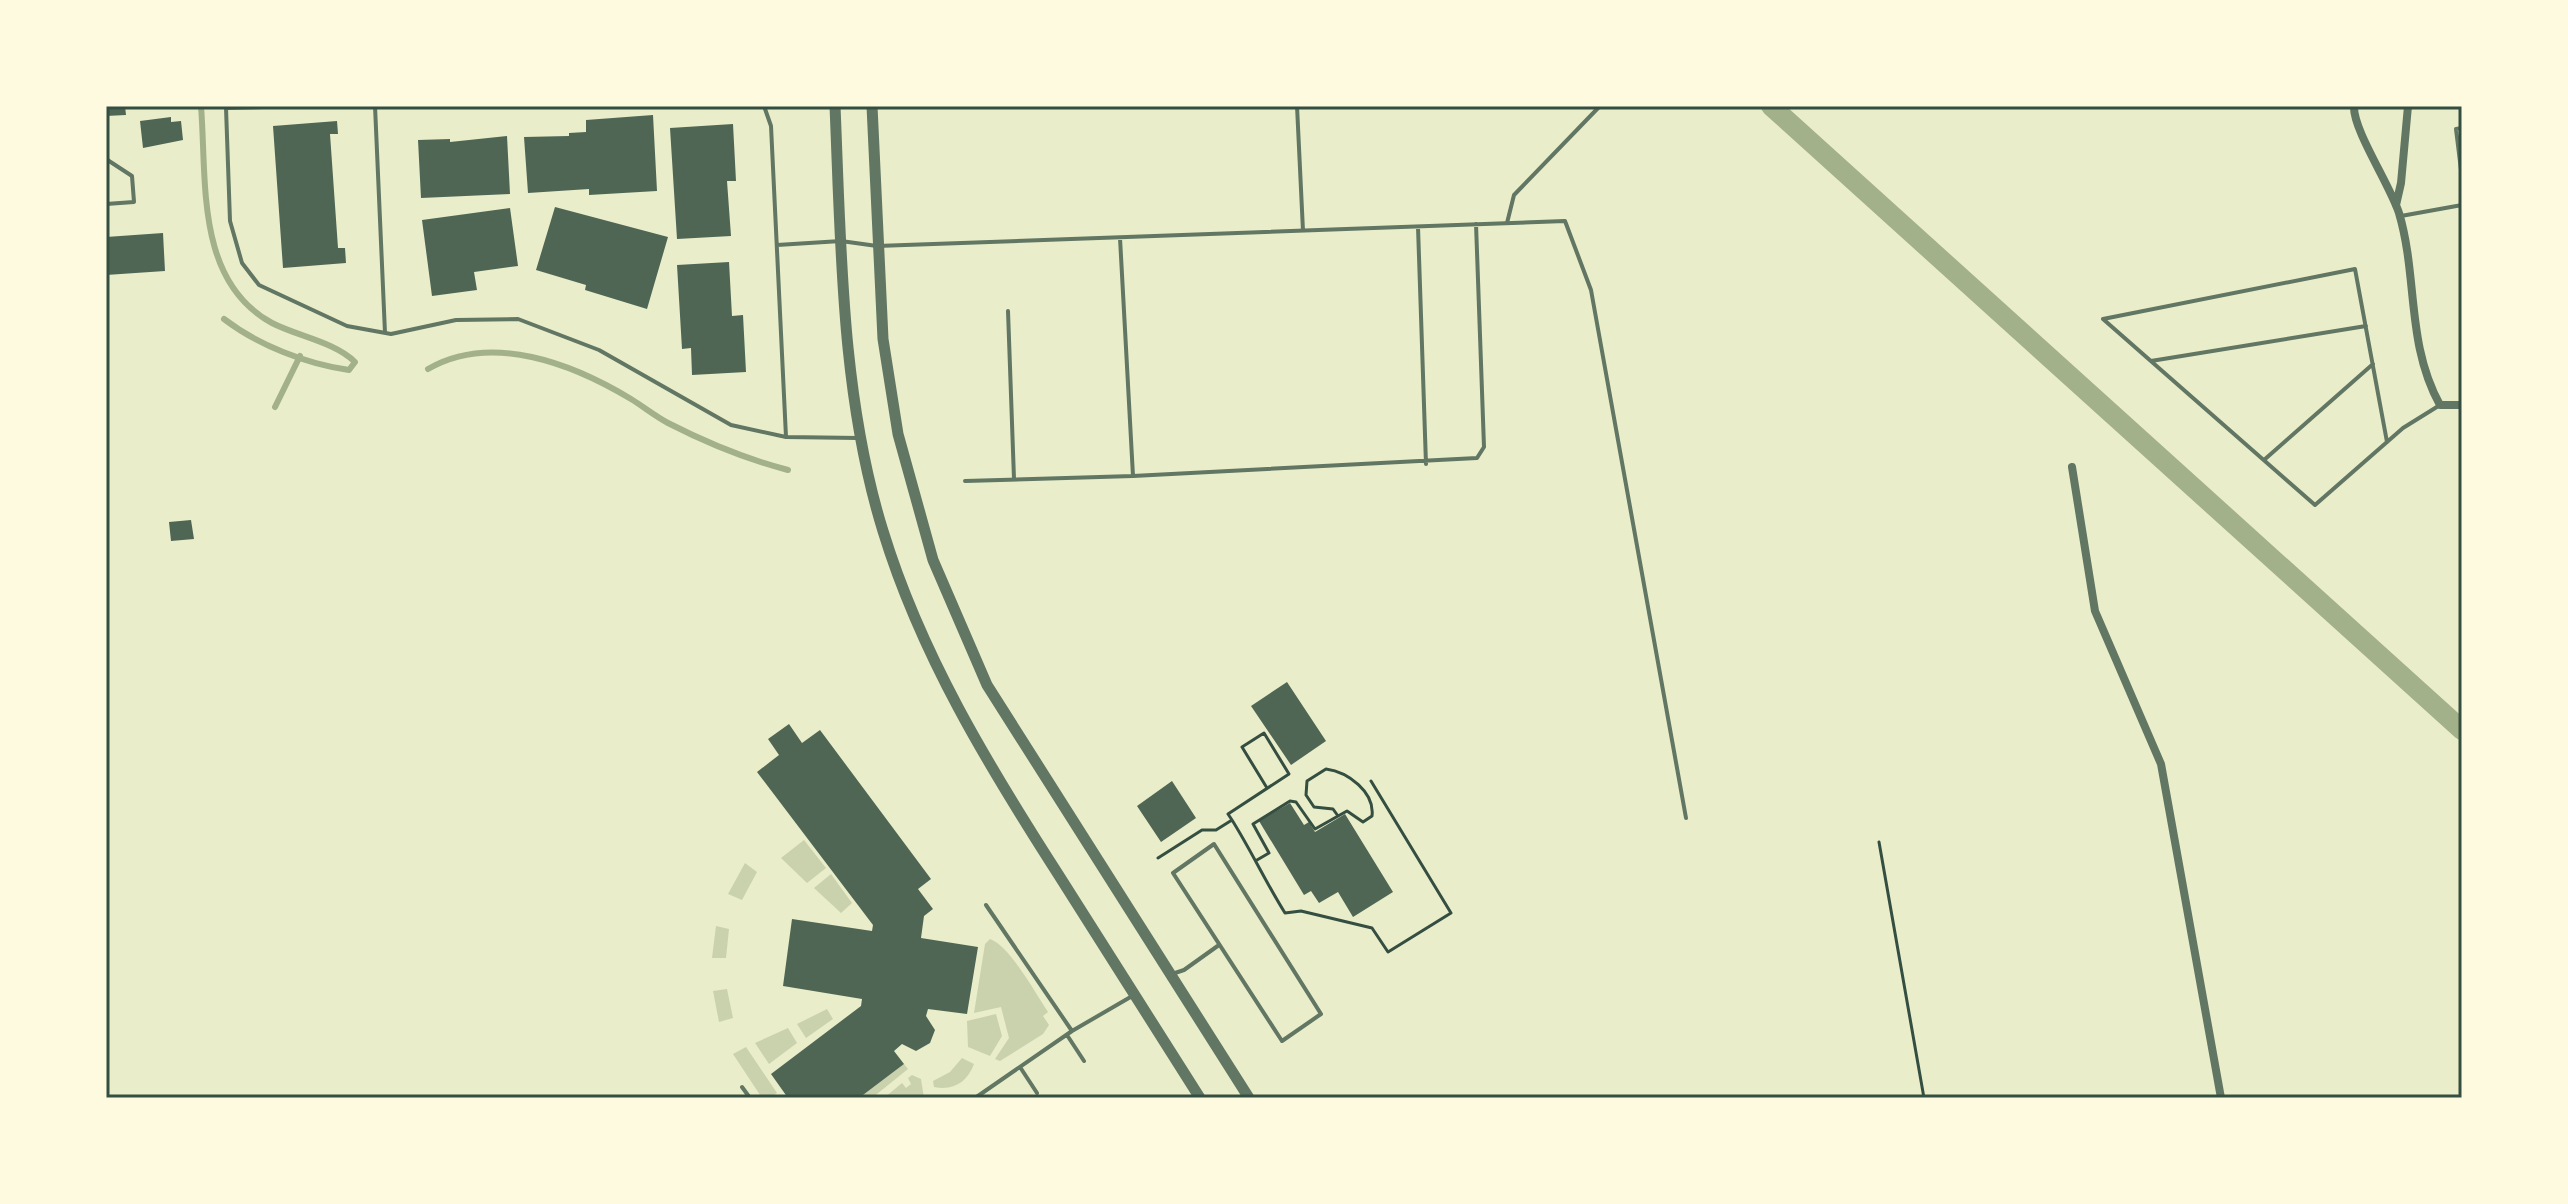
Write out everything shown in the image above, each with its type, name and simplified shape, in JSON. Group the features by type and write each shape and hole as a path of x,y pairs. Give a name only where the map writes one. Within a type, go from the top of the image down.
{"street":[{"path":"835,106 841,241 861,439 894,566 942,680 993,771 1200,1098"},
{"path":"872,106 883,339 898,434 933,560 987,685 1249,1098"},
{"path":"2354,106 2353,117 2360,135 2371,149 2400,216 2423,375 2440,405 2462,405"},
{"path":"2396,206 2408,106"},
{"path":"2072,467 2095,611 2161,764 2221,1098"}],"lane":[{"path":"301,106 226,108 230,221 242,263 259,285 347,326 385,333 456,320 518,319 599,350 731,425 786,437 861,439"},
{"path":"375,106 385,333"},
{"path":"764,106 771,126 786,437"},
{"path":"1297,106 1303,232"},
{"path":"1507,223 1514,195 1600,106"},
{"path":"2462,128 2456,129 2462,178"},
{"path":"106,159 132,176 134,202 106,204"},
{"path":"2400,216 2462,205"},
{"path":"777,245 841,241 877,246 1565,221 1591,290 1686,818"},
{"path":"965,481 1426,464 1477,458 1484,447 1476,224"},
{"path":"1418,227 1426,464"},
{"path":"1120,238 1133,476"},
{"path":"2387,442 2355,269 2103,319 2315,505 2387,442 2440,405"},
{"path":"1008,311 1014,479"},
{"path":"2151,361 2366,326"},
{"path":"2264,460 2373,364"},
{"path":"1214,844 1321,1014 1282,1041 1219,945 1173,873 1214,844"},
{"path":"986,905 1070,1033 1084,1061"},
{"path":"1170,974 1184,970 1219,945"},
{"path":"977,1097 1070,1033 1135,995"},
{"path":"1020,1067 1037,1093"},
{"path":"742,1087 750,1098"}],"path":[{"path":"1267,788 1242,747 1264,733 1289,774 1228,814 1257,860 1258,871 1285,913 1301,911 1372,928 1388,952 1451,913 1371,781"},
{"path":"1257,860 1269,853 1253,824 1290,801 1296,802 1315,829 1347,811 1355,819 1369,820 1372,803 1364,788 1326,769 1307,781 1306,795 1314,807 1333,809 1338,816"},
{"path":"1158,858 1202,830 1216,830 1232,820"},
{"path":"1879,842 1924,1098"}],"green space":[{"path":"804,840 826,868 807,883 781,858"},
{"path":"745,863 757,872 742,900 728,894"},
{"path":"831,874 852,903 841,913 814,888"},
{"path":"716,926 729,929 726,958 712,958"},
{"path":"990,939 1014,960 1048,1012 1043,1016 1049,1025 1043,1034 1000,1061 995,1059 1009,1038 1001,1007 974,1013 985,944"},
{"path":"727,989 733,1018 719,1022 713,991"},
{"path":"827,1009 833,1019 806,1038 797,1024"},
{"path":"996,1014 1002,1036 990,1056 968,1047 967,1021"},
{"path":"788,1028 797,1043 769,1064 755,1043"},
{"path":"746,1047 777,1093 770,1098 762,1098 733,1054"},
{"path":"962,1058 974,1064 968,1076 948,1088 934,1087 933,1081 950,1072"},
{"path":"904,1064 908,1069 872,1098 859,1098"},
{"path":"912,1075 921,1079 924,1098 906,1095 884,1098 902,1083 906,1088 911,1084 908,1078"}],"building":[{"path":"106,106 125,106 126,115 106,116"},
{"path":"653,115 657,191 589,195 589,189 528,193 524,137 569,136 569,133 586,132 586,120"},
{"path":"171,117 171,122 181,121 183,140 143,148 140,121"},
{"path":"337,121 338,134 330,134 338,248 345,248 346,263 283,268 273,126"},
{"path":"733,124 736,181 727,181 731,236 677,239 670,128"},
{"path":"507,136 510,194 421,198 418,140 450,139 450,142"},
{"path":"555,207 668,237 647,309 585,290 586,285 536,270"},
{"path":"510,208 518,266 474,272 477,290 432,296 422,220"},
{"path":"163,233 165,271 106,275 106,237"},
{"path":"729,262 732,316 743,315 746,372 692,375 691,348 682,349 677,265"},
{"path":"191,520 194,539 171,541 169,522"},
{"path":"1287,682 1326,741 1291,765 1251,706"},
{"path":"789,724 802,743 820,730 931,879 918,889 933,909 924,916 921,938 978,947 967,1014 928,1009 926,1016 935,1030 930,1043 916,1051 902,1044 894,1051 904,1064 859,1098 788,1098 771,1074 861,1006 862,999 783,986 792,919 872,931 873,925 757,772 779,755 768,739"},
{"path":"1172,781 1196,818 1161,842 1137,806"},
{"path":"1290,803 1304,825 1309,822 1315,832 1345,814 1393,892 1353,917 1338,892 1319,903 1311,891 1304,895 1259,821"}],"waterway":[{"path":"201,106 210,227 217,256 229,282 247,305 272,323 327,344 355,362 349,370 300,358 267,345 224,319"},
{"path":"1771,106 2462,730"},
{"path":"428,369 453,358 479,353 505,353 558,364 608,386 697,437 742,456 788,470"},
{"path":"275,407 300,356"}]}
